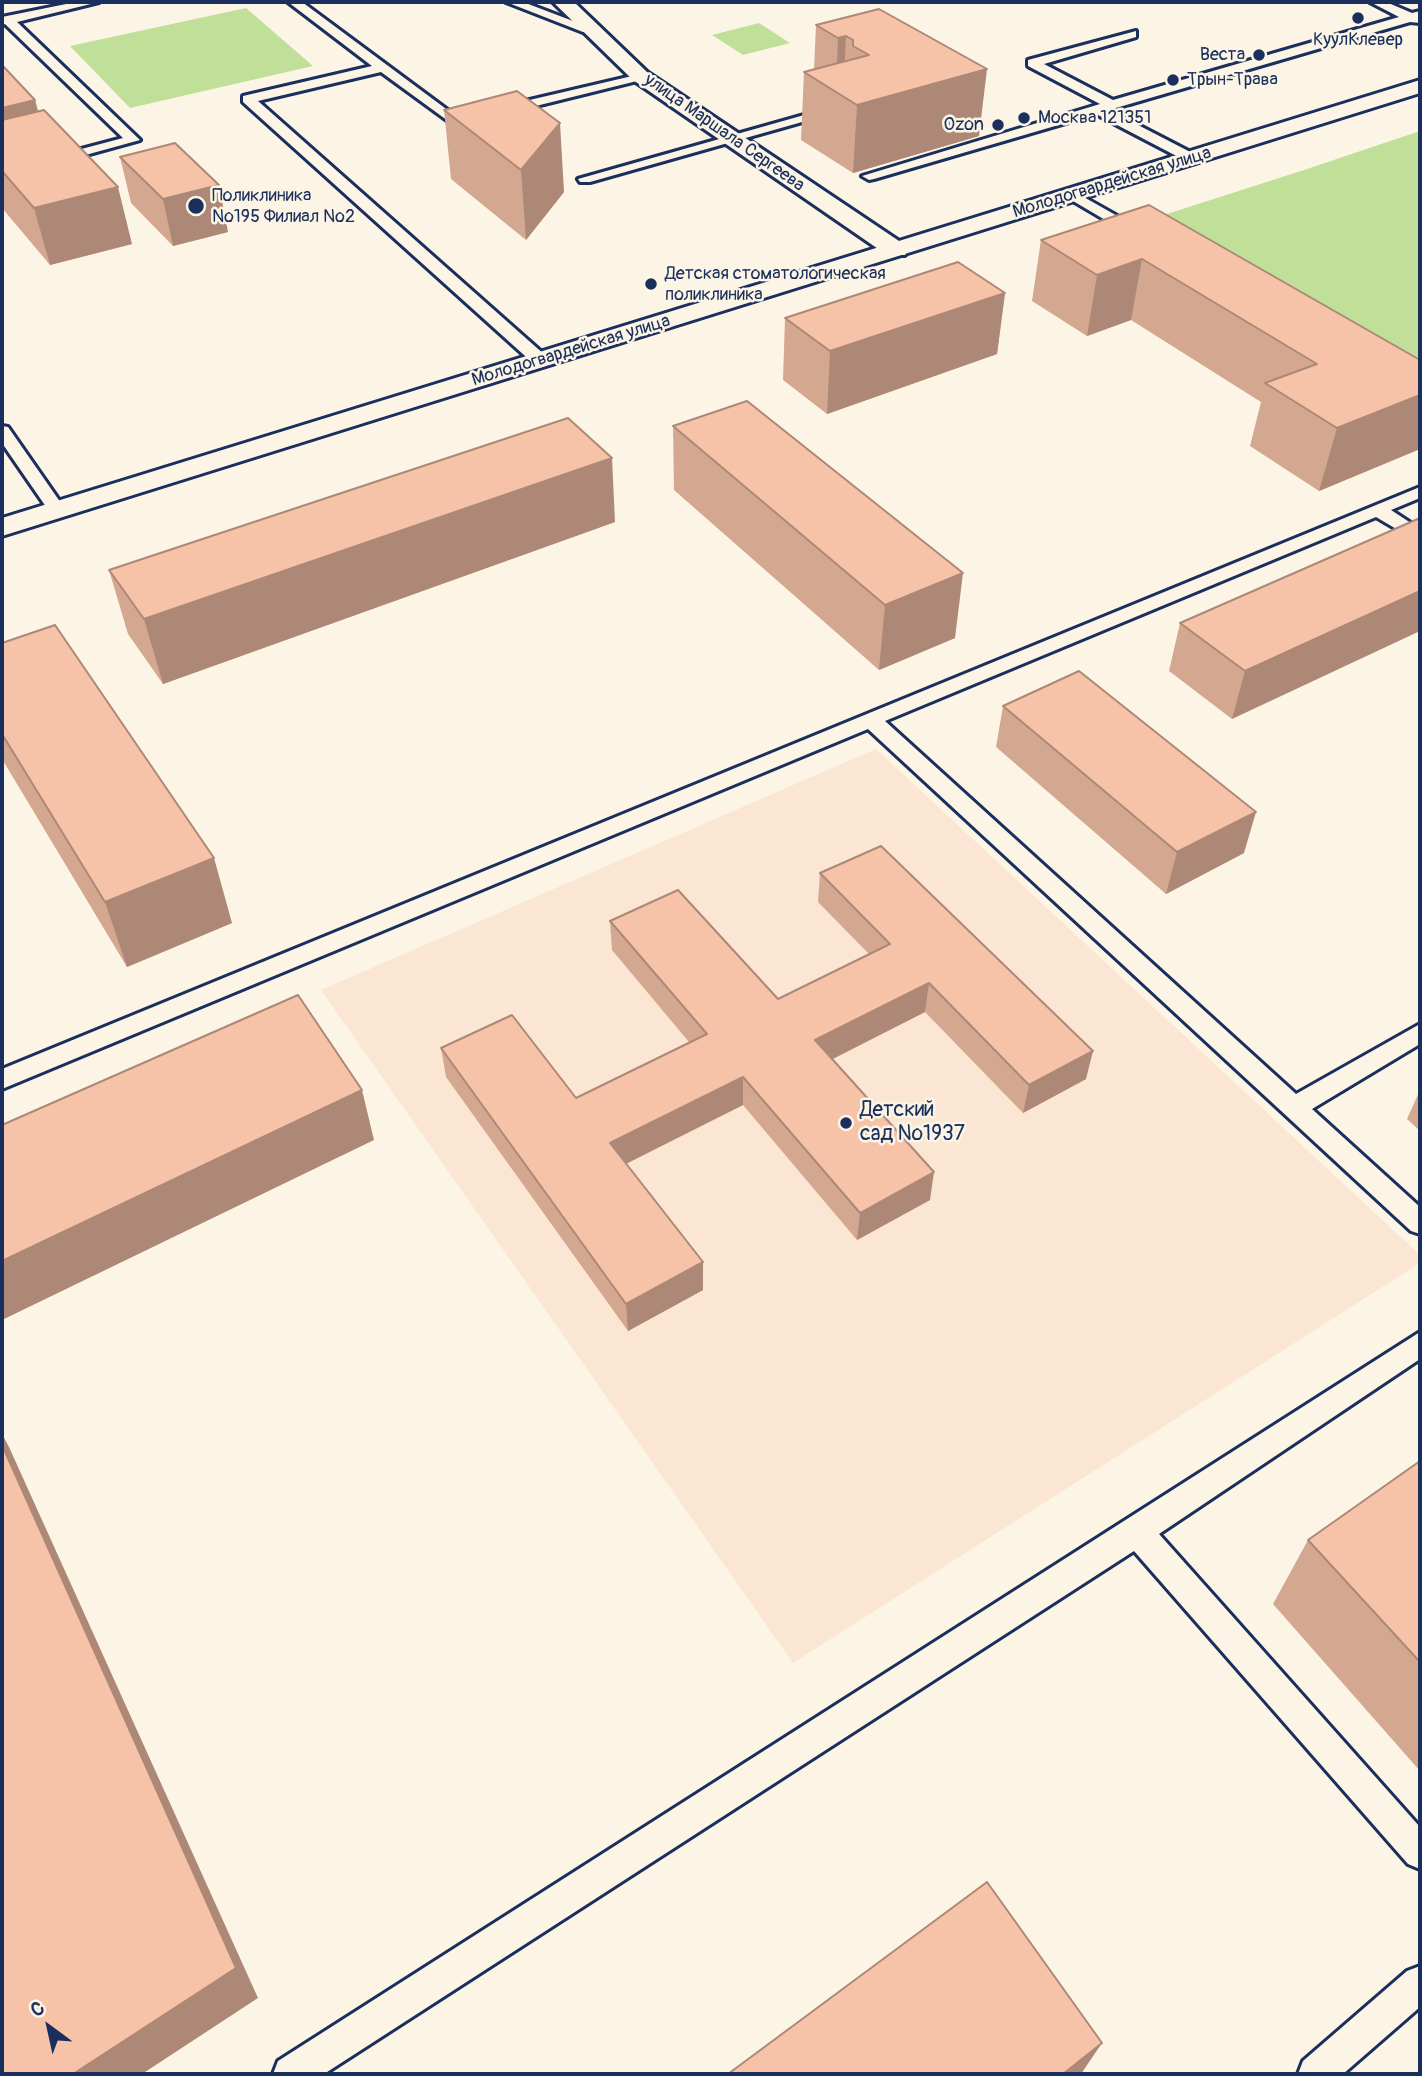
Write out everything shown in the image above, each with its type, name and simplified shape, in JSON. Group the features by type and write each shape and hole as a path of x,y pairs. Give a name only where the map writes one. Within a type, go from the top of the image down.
{"street":[{"name":"улица Маршала Сергеева","path":"563,2 588,29 640,76 896,250"},
{"name":"Молодогвардейская улица","path":"2,527 1420,86"}],"lane":[{"path":"5,20 93,2"},
{"path":"294,2 455,122 640,76"},
{"path":"512,2 588,29"},
{"path":"1376,2 1417,18"},
{"path":"869,176 1417,18"},
{"path":"2,174 133,140 5,20"},
{"path":"1131,34 1033,63 1191,158"},
{"path":"383,67 248,99 540,360"},
{"path":"585,178 841,109"},
{"path":"1073,195 1153,242"},
{"path":"4,437 57,510"},
{"path":"2,1079 1420,492"},
{"path":"1378,510 1420,537"},
{"path":"871,720 1420,1223"},
{"path":"1294,1107 1420,1033"},
{"path":"291,2074 1137,1532 1420,1344"},
{"path":"1137,1532 1420,1852"},
{"path":"1316,2074 1420,1984"}],"shaded area":[{"name":"Детский сад №1937","path":"876,749 1420,1255 1420,1263 793,1663 321,990"}],"green space":[{"path":"246,8 313,66 130,108 70,46"},
{"path":"759,23 790,43 743,55 712,35"},
{"path":"1420,131 1420,385 1142,222 1304,170"}],"building":[{"path":"879,9 987,69 857,105 804,72 869,55 853,46 853,40 846,36 838,38 816,25"},
{"path":"2,65 35,100 2,108"},
{"path":"517,91 560,123 521,170 444,110"},
{"path":"44,110 118,187 34,208 2,171 2,120"},
{"path":"175,143 219,185 163,199 120,157"},
{"path":"1149,205 1420,360 1420,395 1337,428 1265,383 1317,364 1142,259 1097,275 1041,240"},
{"path":"958,262 1005,293 830,351 785,318"},
{"path":"747,401 963,573 885,605 673,426"},
{"path":"568,418 612,458 144,619 109,570"},
{"path":"1420,518 1420,591 1245,671 1180,623"},
{"path":"55,625 214,858 105,902 2,734 2,643"},
{"path":"1079,671 1256,812 1177,852 1003,706"},
{"path":"881,846 1093,1051 1029,1085 929,983 815,1040 934,1172 860,1213 743,1077 610,1143 703,1262 626,1304 441,1048 512,1015 576,1098 707,1034 610,921 678,890 778,999 890,944 820,873"},
{"path":"298,995 362,1090 2,1261 2,1125"},
{"path":"2,1445 236,1968 73,2074 2,2074"},
{"path":"1420,1461 1420,1662 1308,1540"},
{"path":"987,1882 1102,2043 1063,2074 728,2074"}],"place":[{"name":"КуулКлевер","path":"1358,18"},
{"name":"Веста","path":"1259,55"},
{"name":"Трын-Трава","path":"1173,80"},
{"name":"Москва 121351","path":"1024,118"},
{"name":"Ozon","path":"998,125"},
{"name":"Поликлиника №195 Филиал №2","path":"196,206"},
{"name":"Детская стоматологическая поликлиника","path":"651,284"},
{"name":"Детский сад №1937","path":"846,1123"}]}
